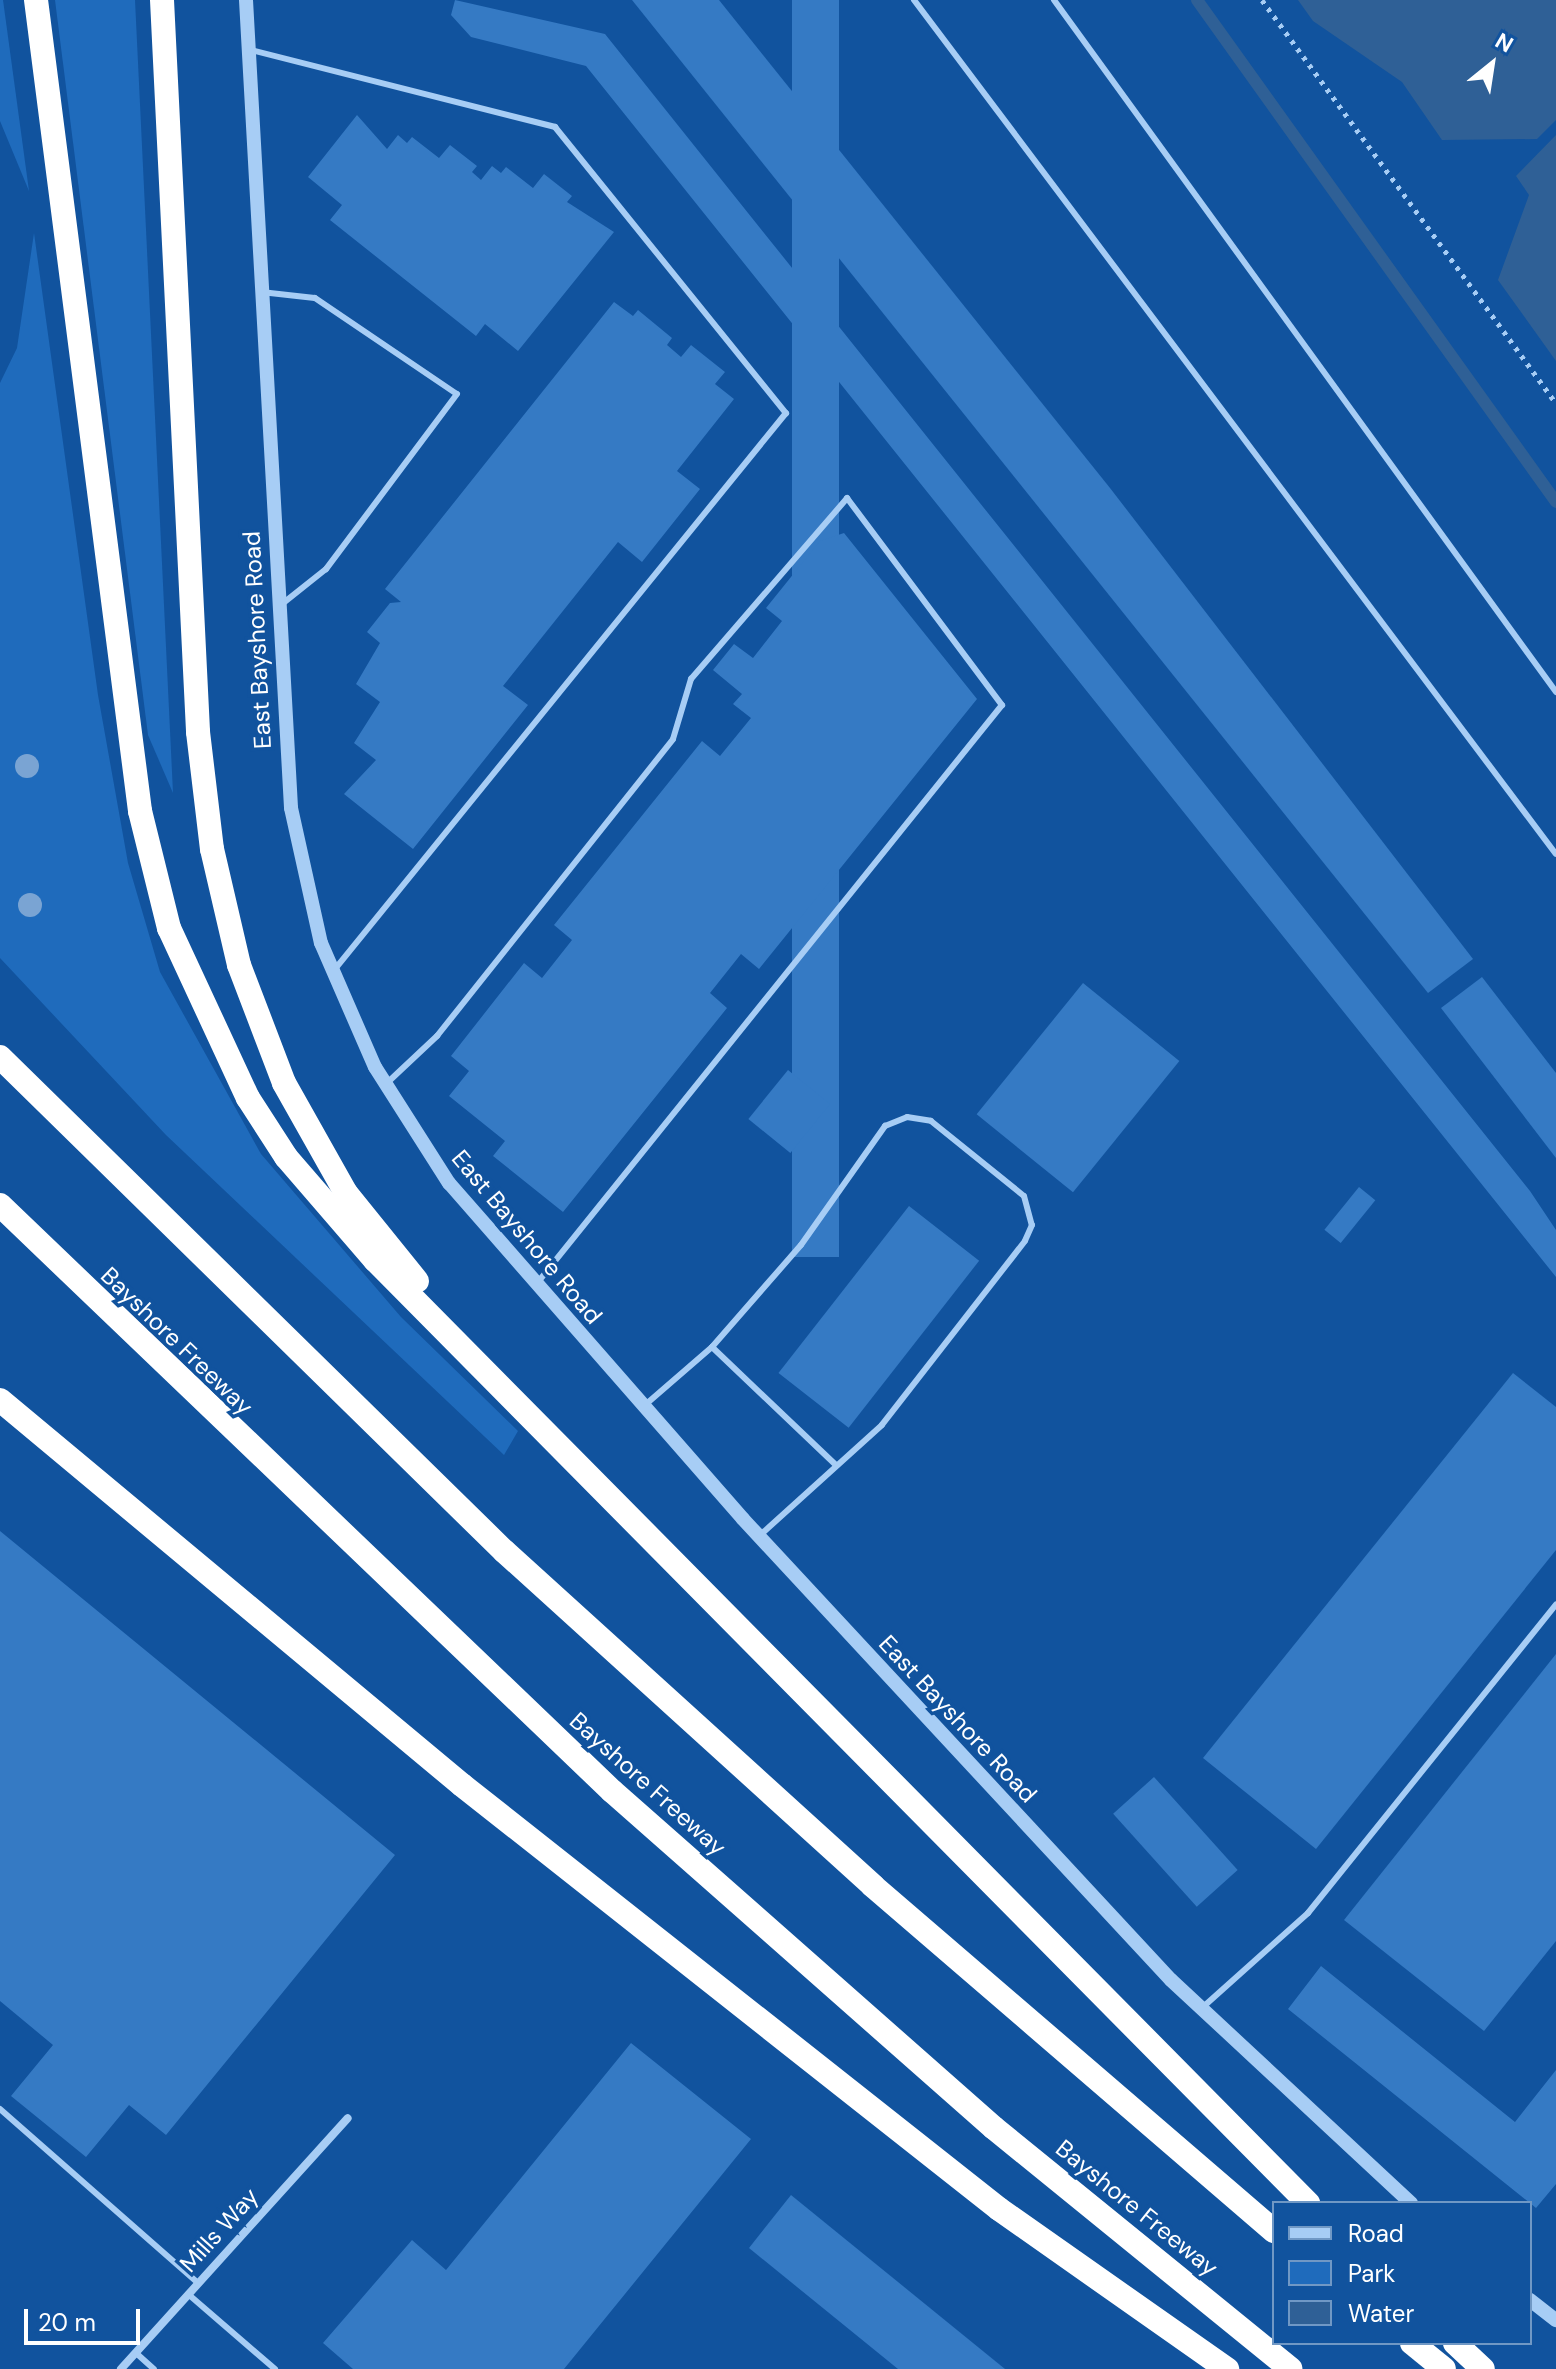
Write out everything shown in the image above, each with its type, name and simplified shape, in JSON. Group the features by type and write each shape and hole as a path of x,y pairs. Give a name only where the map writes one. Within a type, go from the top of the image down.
{"highway":[{"path":"36,0 140,811 169,928 219,1044 286,1157 375,1260 1306,2201"},
{"path":"162,0 200,762 239,965 284,1083 346,1193 583,1468"},
{"path":"0,1057 515,1562 861,1875 1272,2229"},
{"name":"Bayshore Freeway","path":"0,1205 612,1791 994,2128 1291,2369"},
{"path":"0,1400 712,1982 999,2209 1227,2369"},
{"path":"1414,2345 1444,2369"},
{"path":"1457,2345 1483,2369"}],"street":[{"name":"East Bayshore Road","path":"246,0 277,609 291,808 333,972 385,1085 449,1183 759,1536 1200,2009 1409,2201"},
{"name":"Mills Way","path":"121,2369 348,2118"},
{"path":"1532,2302 1556,2320"}],"lane":[{"path":"914,0 1556,854"},
{"path":"1054,0 1556,692"},
{"path":"249,49 555,127 786,413 333,972"},
{"path":"261,291 315,298 457,394 326,569 277,609"},
{"path":"385,1085 437,1036 673,739 691,679 847,498 1002,705 536,1285"},
{"path":"643,1406 712,1347 801,1245 885,1126 907,1117 931,1121 1024,1196 1032,1225 1025,1241 882,1425 835,1464 759,1536"},
{"path":"712,1347 835,1464"},
{"path":"1200,2009 1308,1913 1556,1604"},
{"path":"0,2109 198,2283"},
{"path":"188,2294 275,2369"},
{"path":"136,2353 154,2369"}],"path":[{"path":"1262,0 1556,403"}],"green space":[{"path":"0,0 3,0 29,191 0,121"},
{"path":"55,0 135,0 173,793 148,735"},
{"path":"34,233 98,695 128,863 160,972 261,1154 401,1317 518,1431 504,1455 166,1135 0,958 0,383 17,348"}],"water":[{"path":"1298,0 1556,0 1556,120 1537,139 1442,140 1402,82 1313,21"},
{"path":"1556,135 1556,361 1498,280 1529,195 1516,176"}],"building":[{"path":"455,0 605,34 1530,1191 1556,1230 1556,1277 586,66 471,37 451,15"},
{"path":"632,0 719,0 1110,488 1473,959 1428,993"},
{"path":"792,0 839,0 839,1257 792,1257"},
{"path":"357,115 387,149 398,135 407,143 412,137 439,158 450,145 477,166 472,172 481,180 492,166 501,173 506,167 533,188 544,174 572,196 567,202 614,232 518,351 485,324 476,336 330,220 342,205 308,177"},
{"path":"614,302 633,316 638,310 672,338 667,345 681,357 691,345 725,372 715,384 734,399 677,471 700,489 642,562 618,542 503,686 528,705 413,849 344,794 376,760 354,743 380,702 356,684 380,643 367,632 390,603 401,602 385,589"},
{"path":"844,533 977,699 759,969 741,954 710,993 727,1008 563,1212 493,1156 505,1141 449,1096 469,1071 451,1056 524,963 542,978 572,940 554,925 702,741 720,756 751,718 733,704 742,694 713,670 734,644 753,658 782,621 766,608 820,541"},
{"path":"1482,977 1556,1073 1556,1158 1441,1008"},
{"path":"1083,983 1179,1061 1073,1192 977,1114"},
{"path":"788,1070 830,1104 790,1153 748,1119"},
{"path":"1359,1187 1375,1200 1341,1243 1324,1230"},
{"path":"909,1206 979,1261 849,1428 778,1373"},
{"path":"1513,1373 1556,1407 1556,1550 1316,1849 1203,1758"},
{"path":"0,1531 395,1855 166,2135 129,2105 86,2157 11,2096 53,2045 0,2001"},
{"path":"1556,1654 1556,1941 1484,2031 1344,1920"},
{"path":"1154,1777 1238,1870 1197,1907 1113,1814"},
{"path":"1321,1966 1515,2122 1556,2070 1556,2184 1536,2208 1532,2201 1527,2201 1288,2009"},
{"path":"631,2043 751,2139 564,2369 353,2369 323,2343 412,2240 446,2270"},
{"path":"791,2195 1005,2369 898,2369 749,2248"}],"waterway":[{"path":"1197,0 1556,502"}]}
